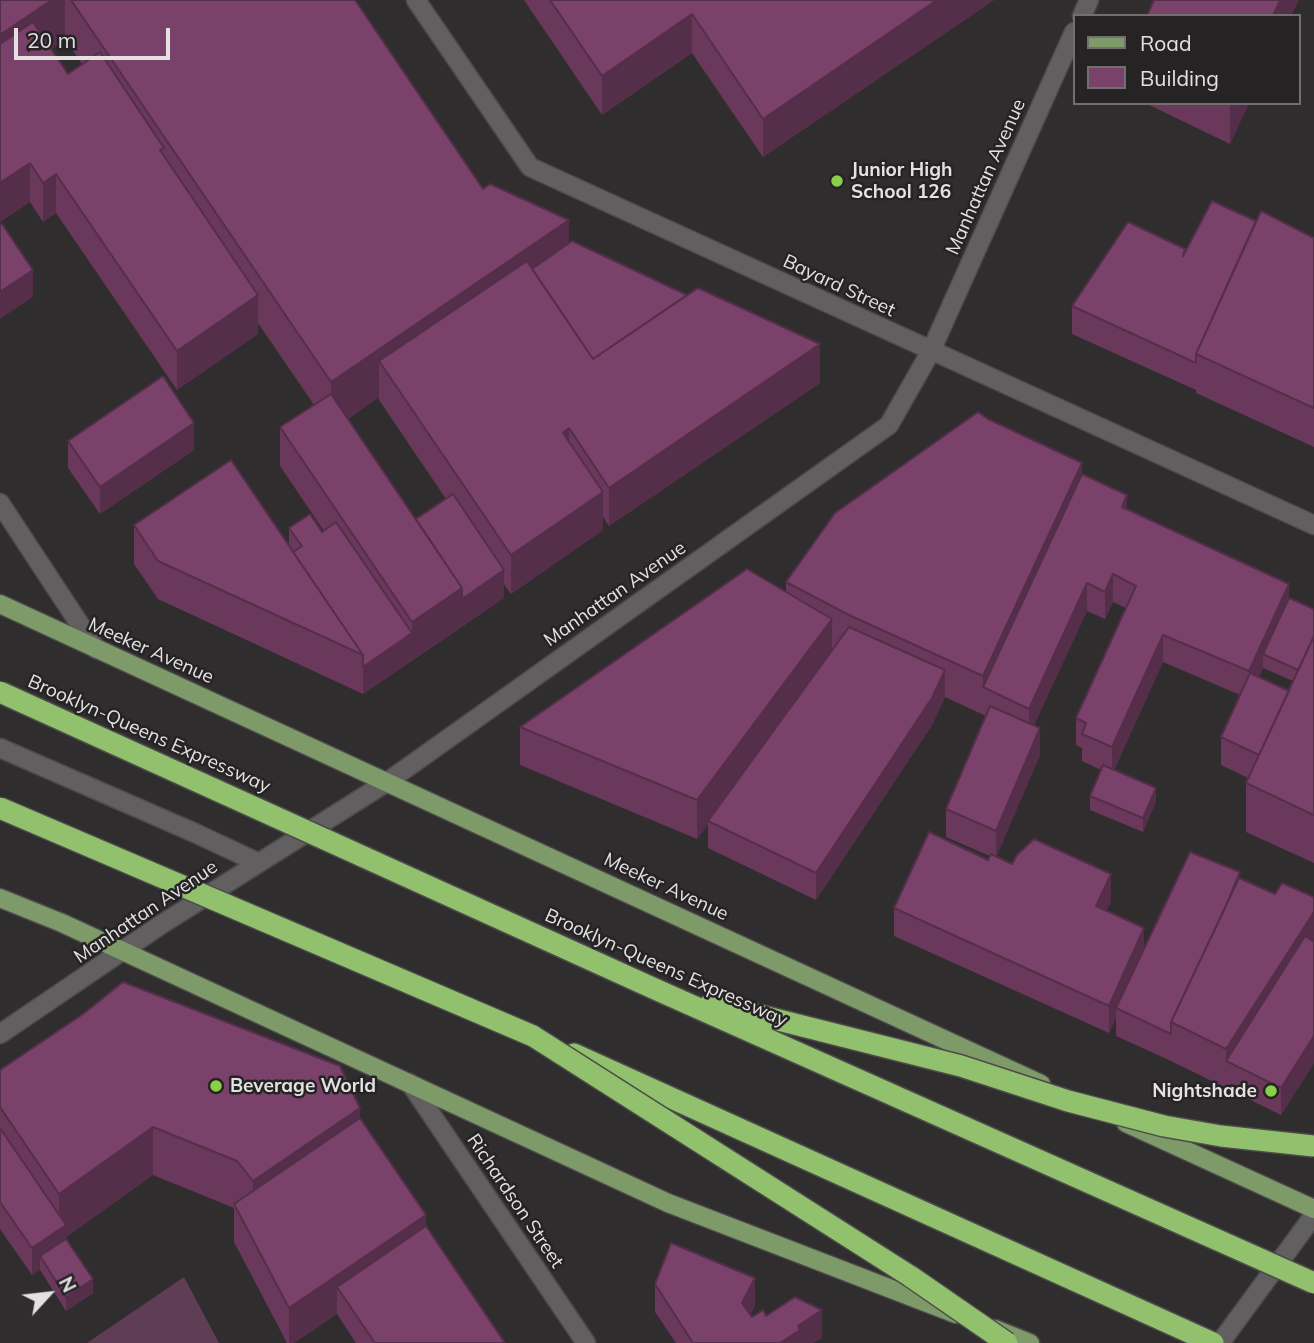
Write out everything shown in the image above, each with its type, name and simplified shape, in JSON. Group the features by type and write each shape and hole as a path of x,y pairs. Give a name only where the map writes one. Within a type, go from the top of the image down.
{"highway":[{"name":"Brooklyn-Queens Expressway","path":"0,692 655,989 1314,1283"},
{"path":"0,808 533,1036 1213,1343"},
{"path":"655,989 961,1066 1055,1097 1164,1126 1221,1136 1314,1146"},
{"path":"533,1036 910,1276 1007,1343"}],"main road":[{"name":"Meeker Avenue","path":"0,604 1314,1209"},
{"path":"0,898 62,923 668,1203 1030,1343"}],"street":[{"name":"Bayard Street","path":"416,0 530,167 1314,525"},
{"name":"Manhattan Avenue","path":"0,1034 123,951 387,782 889,425 931,351 1072,36"},
{"path":"0,503 96,649"},
{"path":"0,748 259,863"},
{"name":"Richardson Street","path":"410,1083 586,1343"},
{"path":"1220,1343 1314,1215"}],"shaded area":[{"path":"184,1277 219,1343 87,1343"}],"building":[{"path":"0,0 52,0 0,35"},
{"path":"71,0 355,0 483,189 490,184 569,220 331,382"},
{"path":"550,0 937,0 763,119 692,14 602,76"},
{"path":"1154,0 1280,0 1274,14 1148,14"},
{"path":"33,22 68,74 100,52 164,148 160,150 258,295 177,351 56,174 43,183 30,163 0,183 0,44"},
{"path":"1212,201 1256,221 1196,354 1196,363 1072,306 1128,222 1185,249 1183,256"},
{"path":"1261,211 1314,238 1314,408 1196,354"},
{"path":"2,224 33,270 0,292 0,225"},
{"path":"572,241 687,295 593,359 532,269"},
{"path":"527,261 593,359 698,288 820,344 609,488 569,428 563,433 603,492 511,555 379,361"},
{"path":"163,376 194,423 100,487 68,441"},
{"path":"331,394 462,588 412,622 280,427"},
{"path":"978,412 1082,463 983,676 849,615 786,582 835,513"},
{"path":"231,460 363,655 158,561 134,525"},
{"path":"1082,474 1127,495 1122,507 1289,584 1249,671 1163,635 1112,747 1082,734 1086,723 1076,718 1136,586 1113,574 1105,592 1087,583 1029,709 983,687"},
{"path":"453,494 504,570 462,599 462,588 416,519"},
{"path":"310,514 322,532 336,522 412,633 363,667 363,655 293,552 302,546 289,528"},
{"path":"747,569 832,619 697,800 520,727"},
{"path":"1289,598 1314,609 1314,636 1298,670 1263,654"},
{"path":"849,627 945,670 932,698 816,873 708,821"},
{"path":"1314,636 1314,815 1246,783"},
{"path":"1250,673 1289,691 1259,755 1221,737"},
{"path":"990,706 1040,728 996,831 946,809"},
{"path":"1103,765 1156,788 1143,818 1090,796"},
{"path":"929,832 988,860 991,854 1012,864 1017,855 1034,839 1111,874 1096,906 1144,928 1109,1006 894,908"},
{"path":"1190,852 1240,872 1171,1022 1171,1034 1116,1008"},
{"path":"1239,878 1275,894 1282,883 1314,897 1314,912 1226,1049 1171,1022"},
{"path":"1305,936 1314,942 1314,1036 1281,1088 1226,1061"},
{"path":"123,982 340,1066 360,1108 253,1181 237,1161 153,1127 59,1194 0,1107 0,1070 83,1014"},
{"path":"360,1118 426,1215 289,1308 234,1204"},
{"path":"0,1128 66,1225 32,1248 0,1202"},
{"path":"426,1226 505,1343 375,1343 337,1287"},
{"path":"66,1239 93,1279 66,1297 40,1256"},
{"path":"671,1243 755,1278 742,1303 752,1317 763,1310 766,1316 795,1297 822,1310 798,1326 800,1330 780,1343 693,1343 655,1284"}],"place":[{"name":"Junior High School 126","path":"837,181"},
{"name":"Beverage World","path":"216,1086"},
{"name":"Nightshade","path":"1271,1091"}]}
